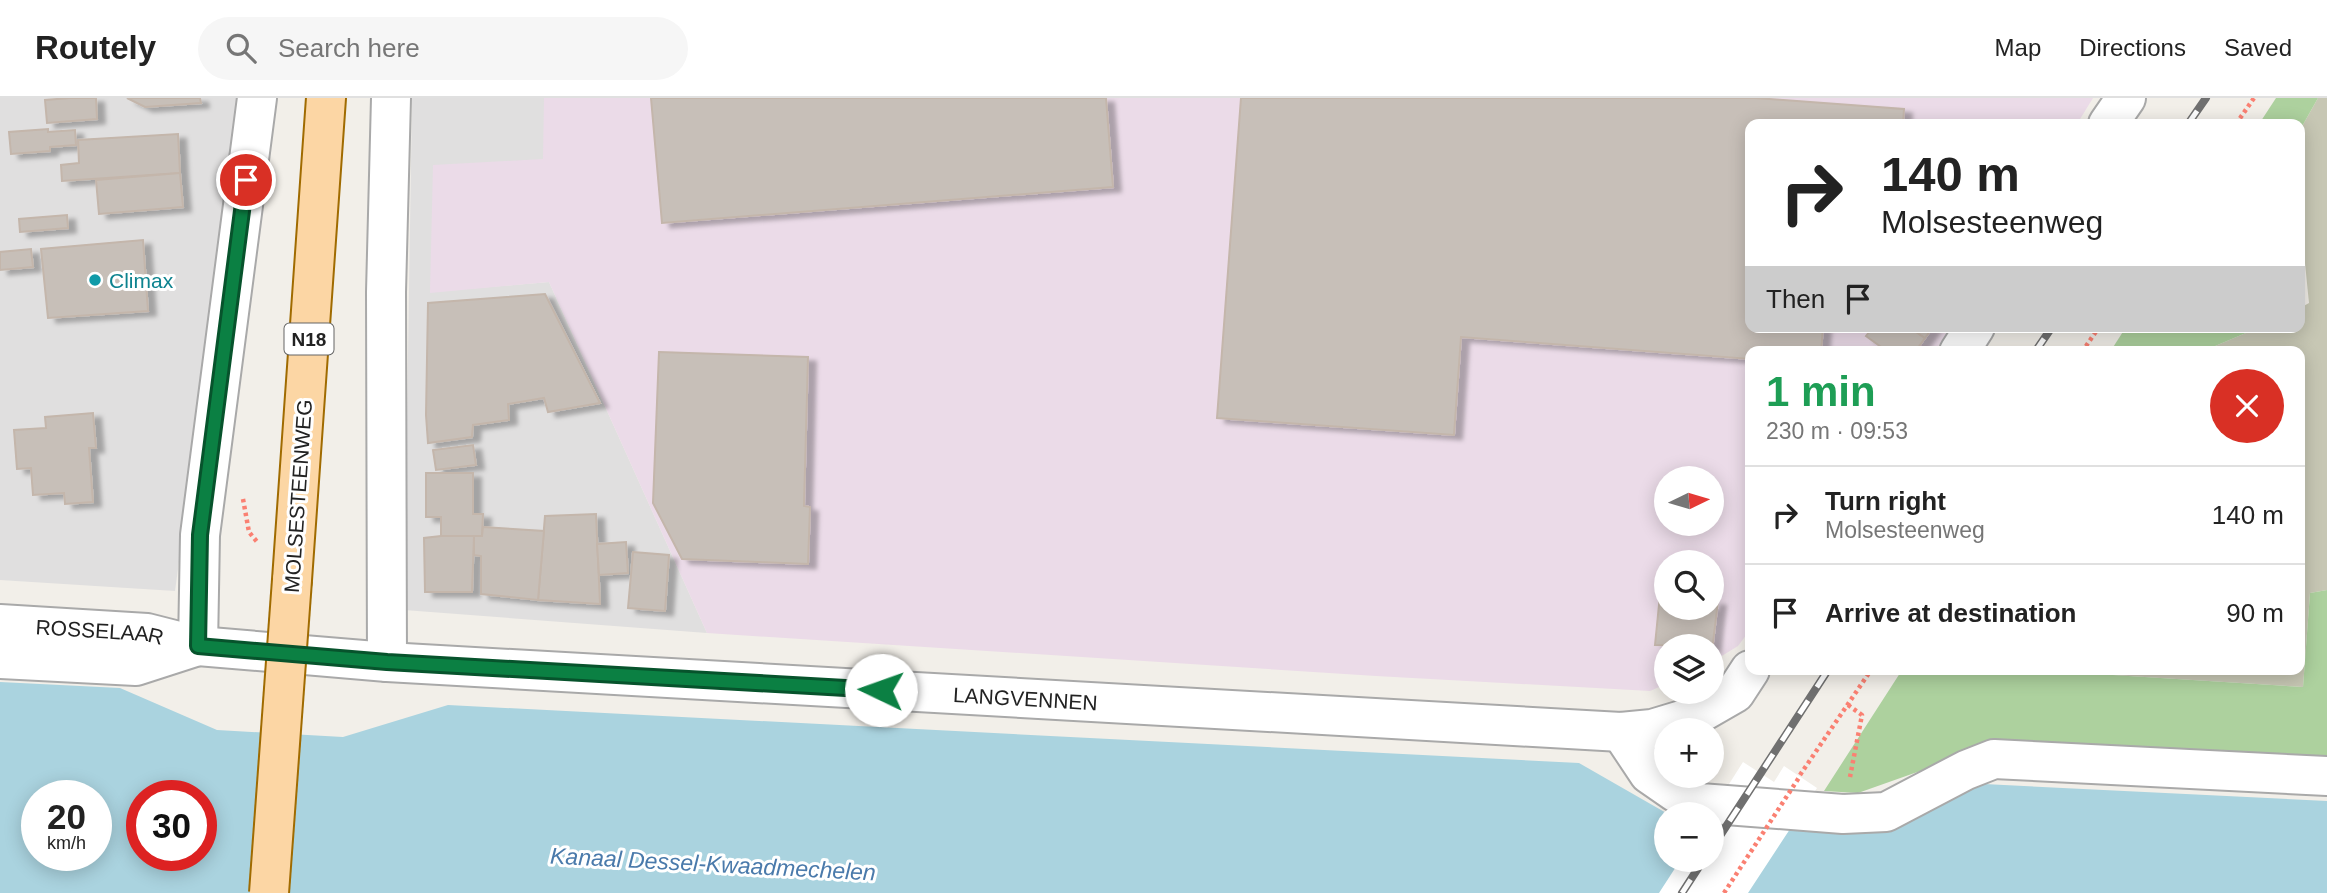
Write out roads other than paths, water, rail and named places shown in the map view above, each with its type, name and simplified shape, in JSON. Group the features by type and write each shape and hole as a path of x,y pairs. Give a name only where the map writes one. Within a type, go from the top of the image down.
{"main road":[{"name":"MOLSESTEENWEG","path":"270,893 326,98"}],"street":[{"path":"0,659 136,666 198,646 200,535 257,98"},
{"path":"387,662 386,292 391,98"},
{"path":"2111,119 2126,98"},
{"name":"ROSSELAAR","path":"0,624 147,633 198,646"},
{"name":"LANGVENNEN","path":"198,646 387,662 1621,732 1652,729 1695,716 1735,693 1747,675"},
{"path":"1621,732 1649,774 1675,792 1700,803 1843,814 1886,812 1966,770 1994,760 2327,776"}],"water":[{"name":"Kanaal Dessel-Kwaadmechelen","path":"0,682 120,688 217,730 343,737 448,705 1579,763 1654,806 1654,872 1724,872 1724,819 1882,829 1984,784 2327,801 2327,893 0,893"}],"railway":[{"path":"2191,119 2206,98"},
{"path":"2039,346 2048,333"},
{"path":"1724,830 1825,675"},
{"path":"1682,893 1696,872"}],"place":[{"name":"Climax","path":"95,280"}]}
